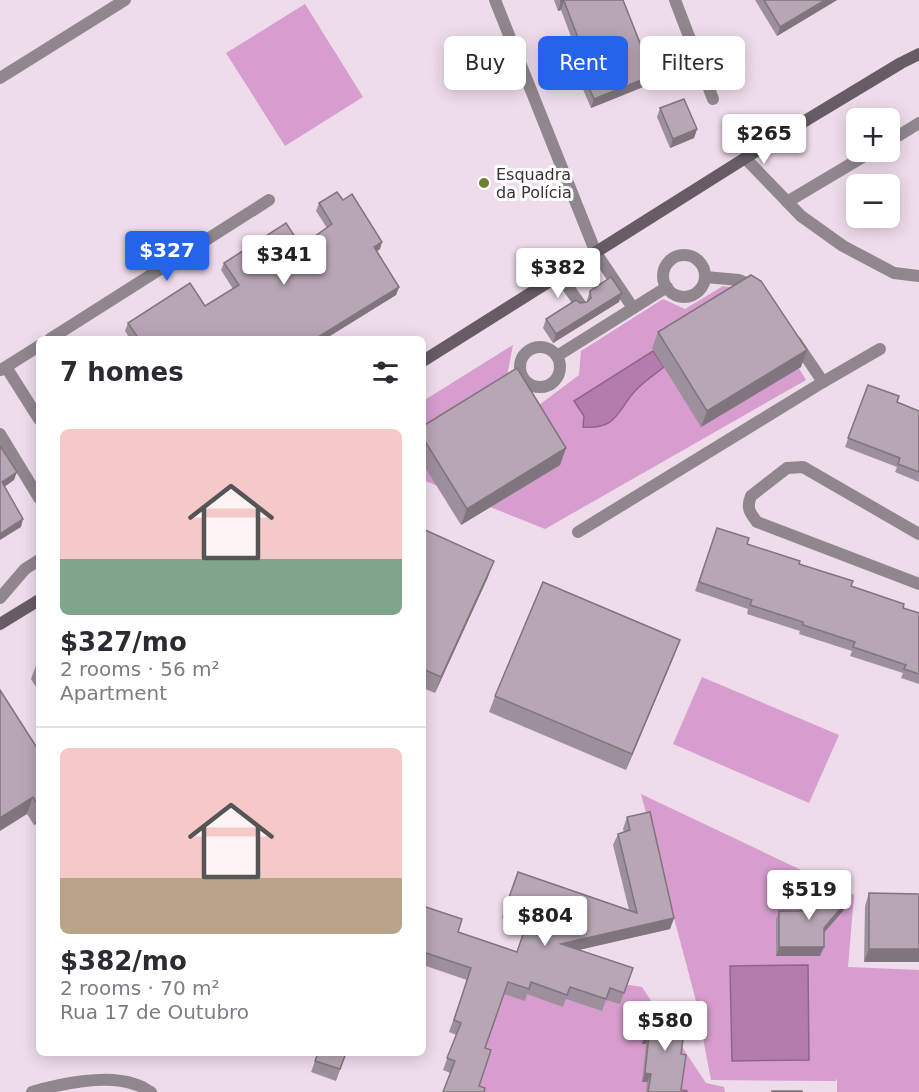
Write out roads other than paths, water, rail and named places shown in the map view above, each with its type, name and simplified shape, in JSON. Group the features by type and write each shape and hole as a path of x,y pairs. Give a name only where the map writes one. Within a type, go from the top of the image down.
{"main road":[{"path":"426,359 901,63 919,54"},
{"path":"0,624 36,602"}],"street":[{"path":"0,78 125,0"},
{"path":"495,0 596,253 633,308"},
{"path":"675,0 713,99"},
{"path":"900,135 919,123"},
{"path":"746,159 801,216 843,246 894,273 919,276"},
{"path":"787,202 855,162"},
{"path":"55,336 269,200"},
{"path":"682,255 696,258 704,270 705,277 701,289 690,296 677,295 667,287 664,281 665,267 670,261 682,255"},
{"path":"560,276 580,304"},
{"path":"705,277 749,283 761,292 767,301"},
{"path":"557,356 667,287"},
{"path":"590,320 598,330"},
{"path":"786,328 823,382"},
{"path":"36,348 3,369 36,415"},
{"path":"578,532 880,349"},
{"path":"0,434 36,493"},
{"path":"919,534 803,467 788,468 751,496 748,503 749,512 757,522 919,584"},
{"path":"0,598 26,569 36,562"},
{"path":"32,1092 90,1081 110,1080 134,1083 151,1092"}],"place":[{"name":"Esquadra da Polícia","path":"484,183"}]}
